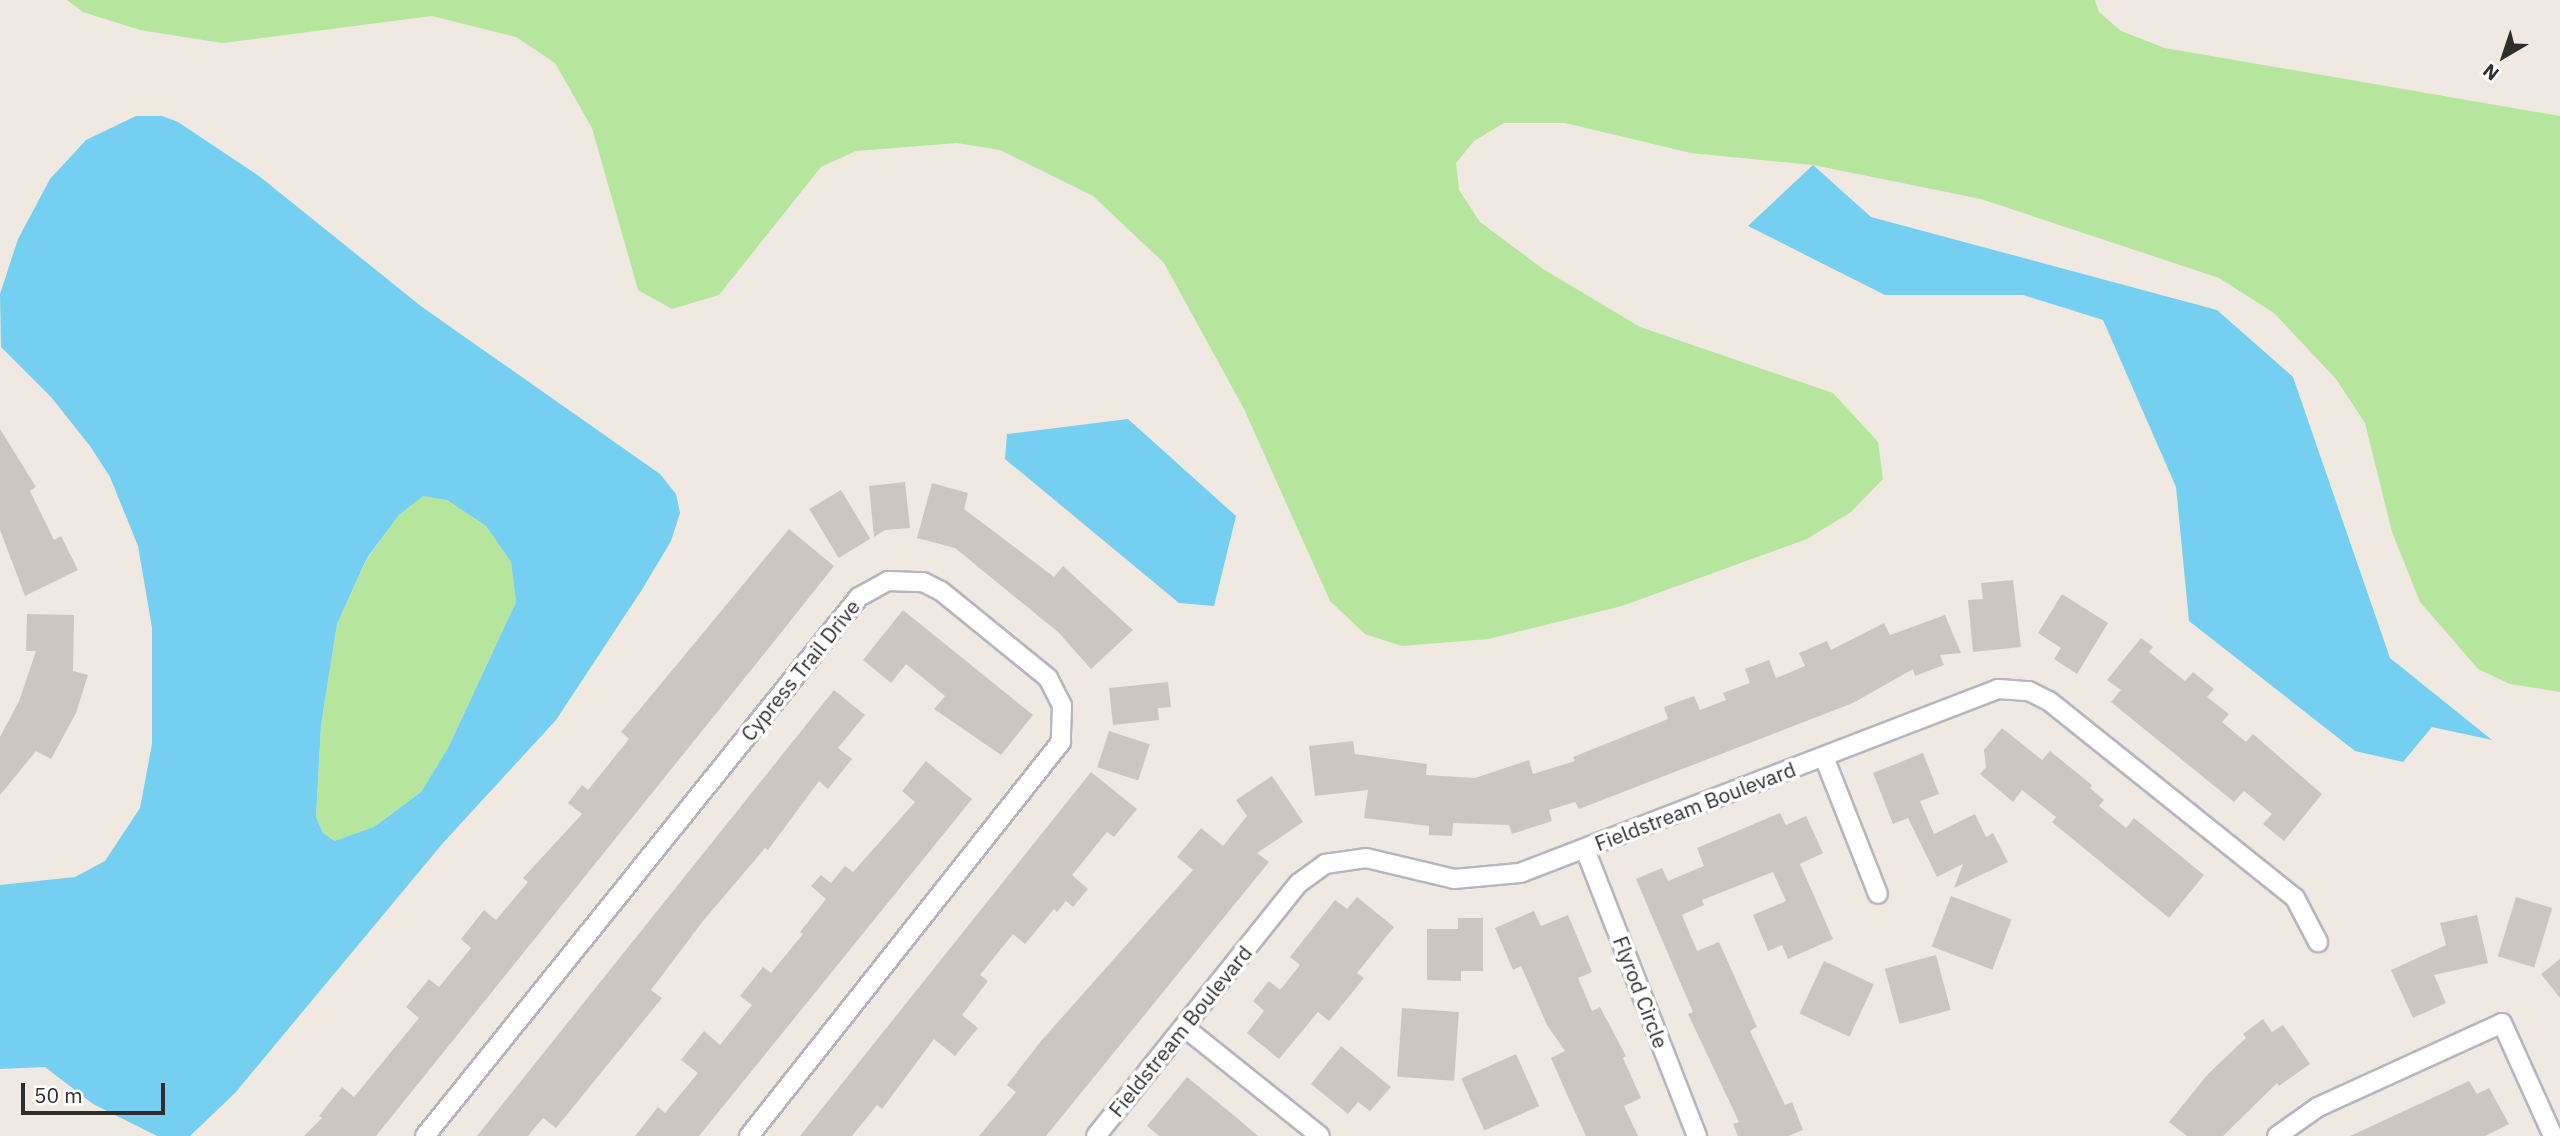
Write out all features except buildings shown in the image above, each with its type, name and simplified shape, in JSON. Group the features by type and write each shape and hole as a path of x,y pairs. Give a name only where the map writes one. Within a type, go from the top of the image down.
{"street":[{"name":"Cypress Trail Drive","path":"425,1136 859,597 888,581 923,582 941,591 1048,678 1062,706 1061,742 749,1136"},
{"name":"Fieldstream Boulevard","path":"1096,1136 1299,883 1332,860 1366,858 1443,878 1490,878 1527,871 1990,691 2029,691 2049,701 2295,898 2318,942"},
{"path":"1824,757 1878,894"},
{"name":"Flyrod Circle","path":"1585,849 1696,1136"},
{"path":"2277,1136 2318,1107 2502,1023 2553,1136"},
{"path":"1184,1027 1320,1136"}],"green space":[{"path":"67,0 2095,0 2099,12 2121,31 2165,48 2560,116 2560,692 2510,684 2478,669 2420,602 2392,532 2365,423 2336,379 2274,313 2219,278 1981,199 1813,165 1691,153 1565,123 1504,123 1474,141 1456,163 1459,190 1480,222 1543,269 1640,327 1833,393 1878,442 1883,479 1851,512 1807,539 1622,606 1488,639 1402,646 1365,634 1330,601 1244,409 1164,263 1093,196 1000,150 957,143 856,151 821,167 719,295 672,309 638,290 592,128 555,63 516,37 432,16 222,43 140,30 83,12"},
{"path":"423,495 447,500 486,526 511,562 516,602 448,748 421,792 374,827 343,842 335,841 323,833 316,817 321,725 337,624 367,559 399,515"}],"water":[{"path":"136,116 162,116 178,122 259,176 422,307 660,474 676,494 680,513 671,541 643,588 556,720 443,843 235,1093 190,1136 157,1136 93,1104 45,1067 0,1069 0,885 75,877 105,861 140,808 152,744 152,628 138,546 110,477 90,446 51,397 1,347 0,294 18,239 50,179 86,140","holes":["423,496 447,500 486,526 511,562 516,602 448,748 421,792 374,827 335,841 323,833 316,817 321,725 337,624 367,558 399,515"]},
{"path":"1813,165 1871,217 2217,310 2293,377 2390,658 2492,740 2432,727 2403,762 2355,751 2189,621 2176,487 2103,320 2023,295 1885,295 1748,226"},
{"path":"1128,419 1236,516 1214,606 1179,603 1005,459 1007,434"}]}
